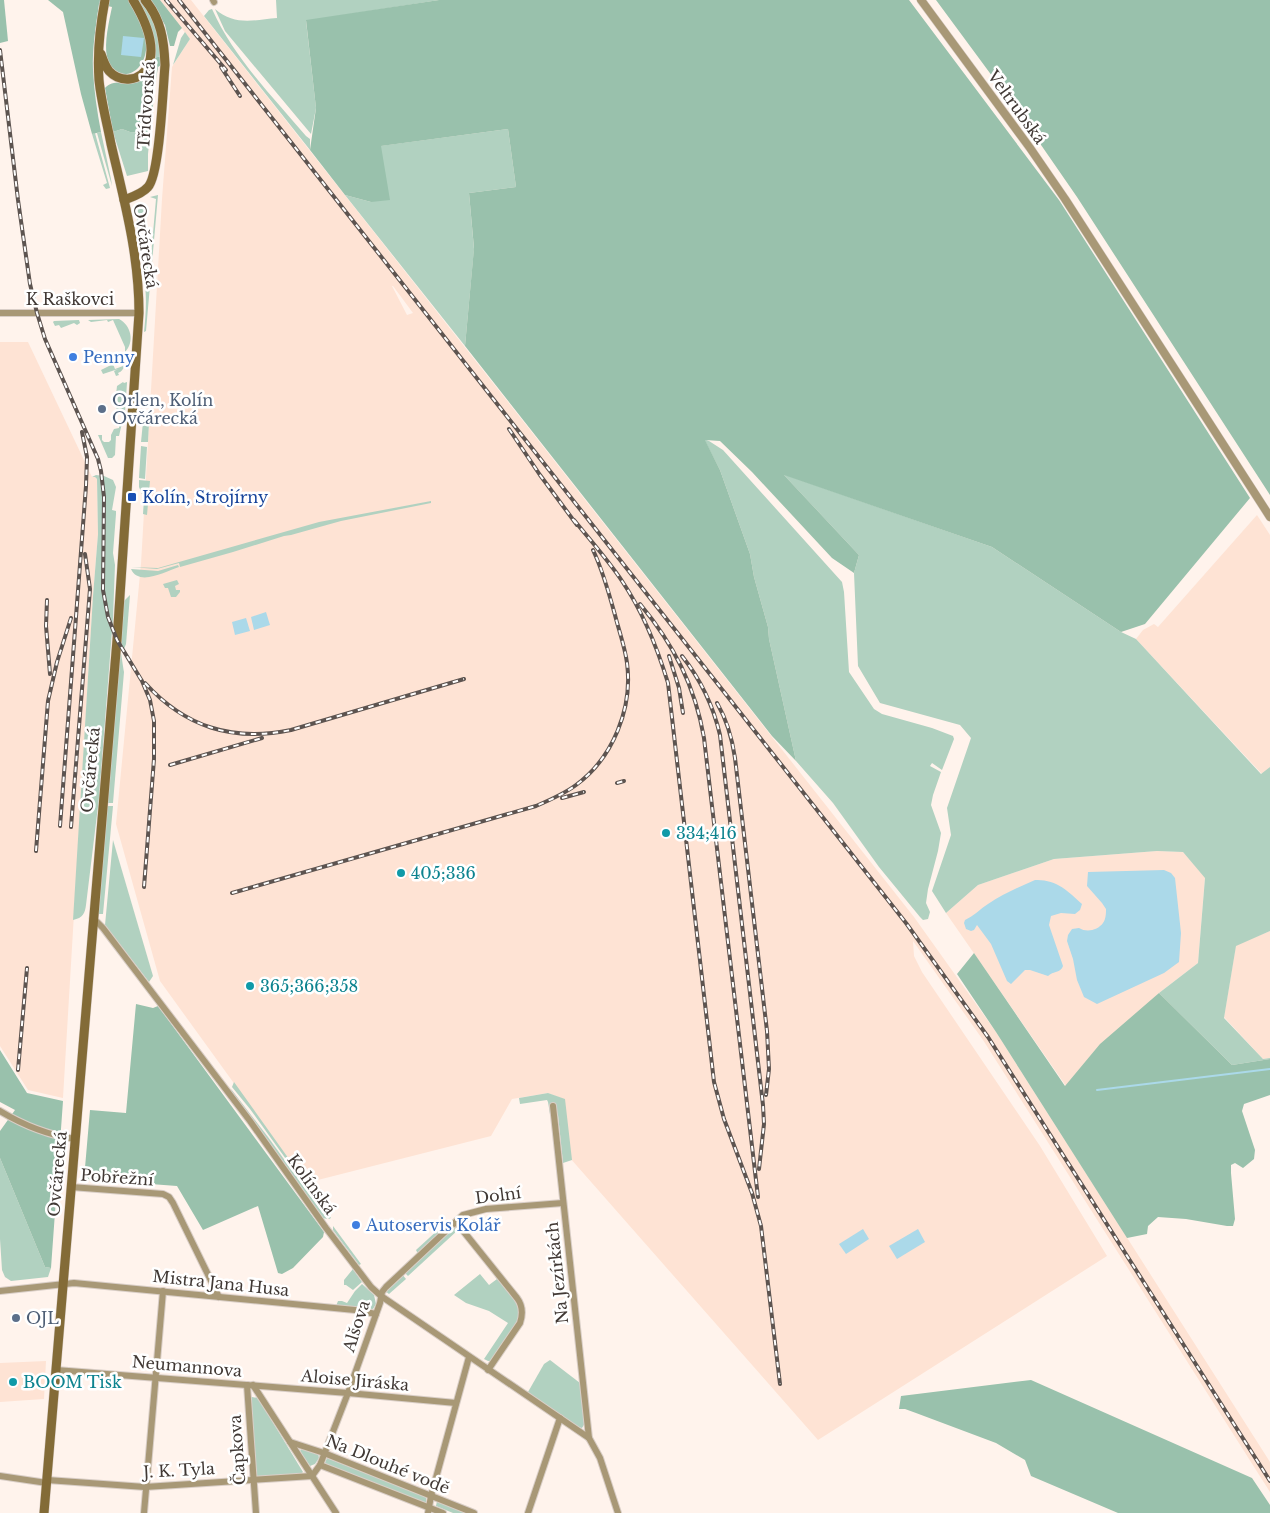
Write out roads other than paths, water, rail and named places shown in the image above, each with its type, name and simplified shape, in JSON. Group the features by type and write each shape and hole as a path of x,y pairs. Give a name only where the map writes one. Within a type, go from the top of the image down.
{"main road":[{"name":"Ovčárecká","path":"44,1513 116,640 139,313 135,250 99,81 98,49 105,0"},
{"path":"98,49 105,64 114,76 120,79 133,79 143,73 148,66 150,40 143,18 133,0"},
{"name":"Třídvorská","path":"124,200 150,186 156,167 165,65 164,48 158,20 144,0"}],"street":[{"name":"Veltrubská","path":"921,0 1030,148 1088,234 1270,517"},
{"name":"K Raškovci","path":"0,313 139,313"},
{"name":"Kolínská","path":"93,918 103,928 250,1122 371,1287 380,1296 589,1438 600,1458 618,1513"},
{"name":"Na Jezírkách","path":"553,1106 589,1438"},
{"path":"0,1111 37,1130 75,1139"},
{"name":"Pobřežní","path":"71,1187 163,1194 169,1197 174,1203 218,1297"},
{"name":"Dolní","path":"380,1296 386,1287 464,1215 486,1208 563,1203"},
{"path":"456,1222 522,1305 520,1323 488,1370"},
{"name":"Mistra Jana Husa","path":"0,1291 74,1283 355,1310 376,1314"},
{"path":"144,1513 163,1291"},
{"name":"Alšova","path":"312,1476 320,1465 348,1393 380,1303 380,1296"},
{"path":"428,1510 469,1357"},
{"name":"Neumannova","path":"56,1370 250,1385 336,1513"},
{"name":"Aloise Jiráska","path":"250,1385 456,1403"},
{"name":"Čapkova","path":"250,1385 252,1479 256,1513"},
{"path":"528,1513 560,1418"},
{"name":"Na Dlouhé vodě","path":"290,1442 324,1453 474,1513"},
{"name":"Na Dlouhé vodě","path":"320,1465 428,1510 443,1513"},
{"name":"J. K. Tyla","path":"0,1476 145,1487 312,1476"}],"water":[{"path":"123,36 144,38 141,57 121,55"},
{"path":"266,612 270,625 254,630 251,617"},
{"path":"246,618 250,631 235,635 232,622"},
{"path":"1164,870 1171,873 1175,878 1181,933 1179,962 1164,973 1097,1004 1084,997 1077,980 1067,941 1068,935 1072,929 1092,930 1098,927 1104,921 1106,912 1102,903 1087,886 1088,872"},
{"path":"1035,880 1049,881 1067,890 1082,904 1080,910 1075,914 1061,913 1051,916 1049,925 1063,966 1062,968 1048,976 1025,970 1011,984 1007,981 991,944 977,925 971,931 966,929 964,923 965,920 994,900"},
{"path":"863,1229 869,1239 846,1254 839,1244"},
{"path":"918,1229 925,1242 897,1259 889,1246"}],"waterway":[{"path":"1097,1090 1270,1069"}],"railway":[{"path":"166,0 226,70"},
{"path":"179,0 906,923 988,1037 1270,1481"},
{"path":"0,50 30,284 45,339 98,459 104,497 103,590 108,617 117,640 142,681 150,700 154,721 154,759 144,887"},
{"path":"221,67 240,96"},
{"path":"509,429 577,525"},
{"path":"60,826 86,486 87,457 82,432"},
{"path":"574,520 611,565 630,593 649,630 668,683 714,1082 724,1119 752,1193 761,1226 780,1384"},
{"path":"232,893 536,806 567,791 589,774 600,761 618,731 627,697 628,680 623,645 606,582 593,550"},
{"path":"71,827 90,589 85,554"},
{"path":"47,600 46,626 50,674"},
{"path":"640,604 663,635 681,667 695,701 704,738 758,1197"},
{"path":"36,851 48,701 57,662 71,618"},
{"path":"669,656 679,688 683,713"},
{"path":"682,656 706,693 720,735 763,1105 764,1124 759,1169"},
{"path":"145,683 176,711 193,720 211,728 249,734 291,730 464,679"},
{"path":"717,703 729,729 735,758 767,1031 769,1069 766,1095"},
{"path":"170,765 262,738"},
{"path":"617,783 624,781"},
{"path":"562,798 584,792"},
{"path":"18,1070 27,968"}],"place":[{"name":"Penny","path":"73,357"},
{"name":"Orlen, Kolín Ovčárecká","path":"102,409"},
{"name":"Kolín, Strojírny","path":"132,497"},
{"name":"334;416","path":"666,833"},
{"name":"405;336","path":"401,873"},
{"name":"365;366;358","path":"250,986"},
{"name":"Autoservis Kolář","path":"356,1225"},
{"name":"OJL","path":"16,1318"},
{"name":"BOOM Tisk","path":"13,1382"}]}
